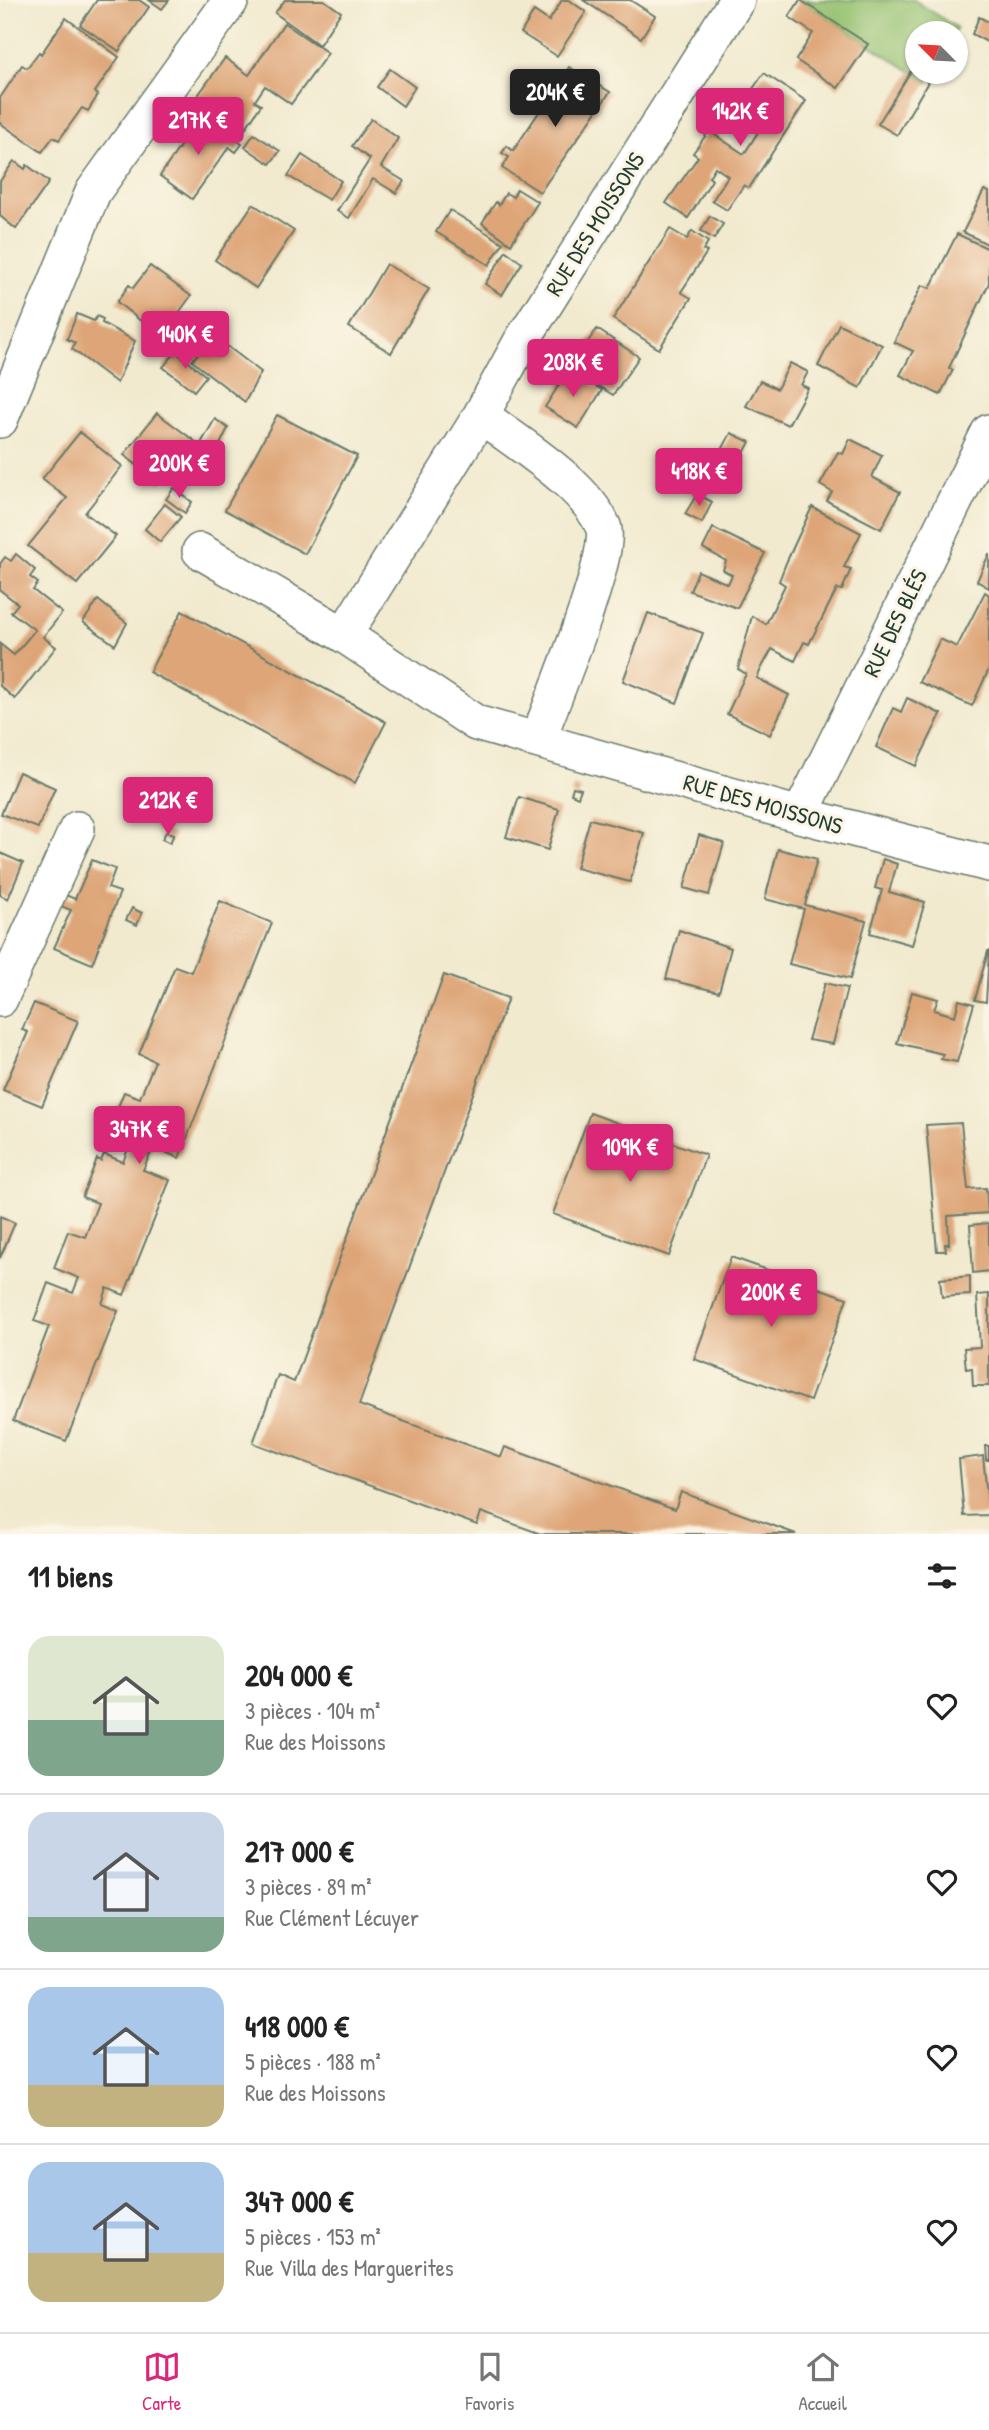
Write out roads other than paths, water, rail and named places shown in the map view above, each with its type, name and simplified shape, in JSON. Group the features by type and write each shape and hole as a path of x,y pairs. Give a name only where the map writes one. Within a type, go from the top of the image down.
{"street":[{"path":"0,420 93,192 231,0"},
{"name":"RUE DES MOISSONS","path":"344,635 481,415 521,342 737,0"},
{"path":"481,415 584,495 605,528 603,560 538,739"},
{"name":"RUE DES BLÉS","path":"800,815 989,432"},
{"name":"RUE DES MOISSONS","path":"200,551 344,635 476,723 800,815 989,864"},
{"path":"0,999 77,829"}]}
